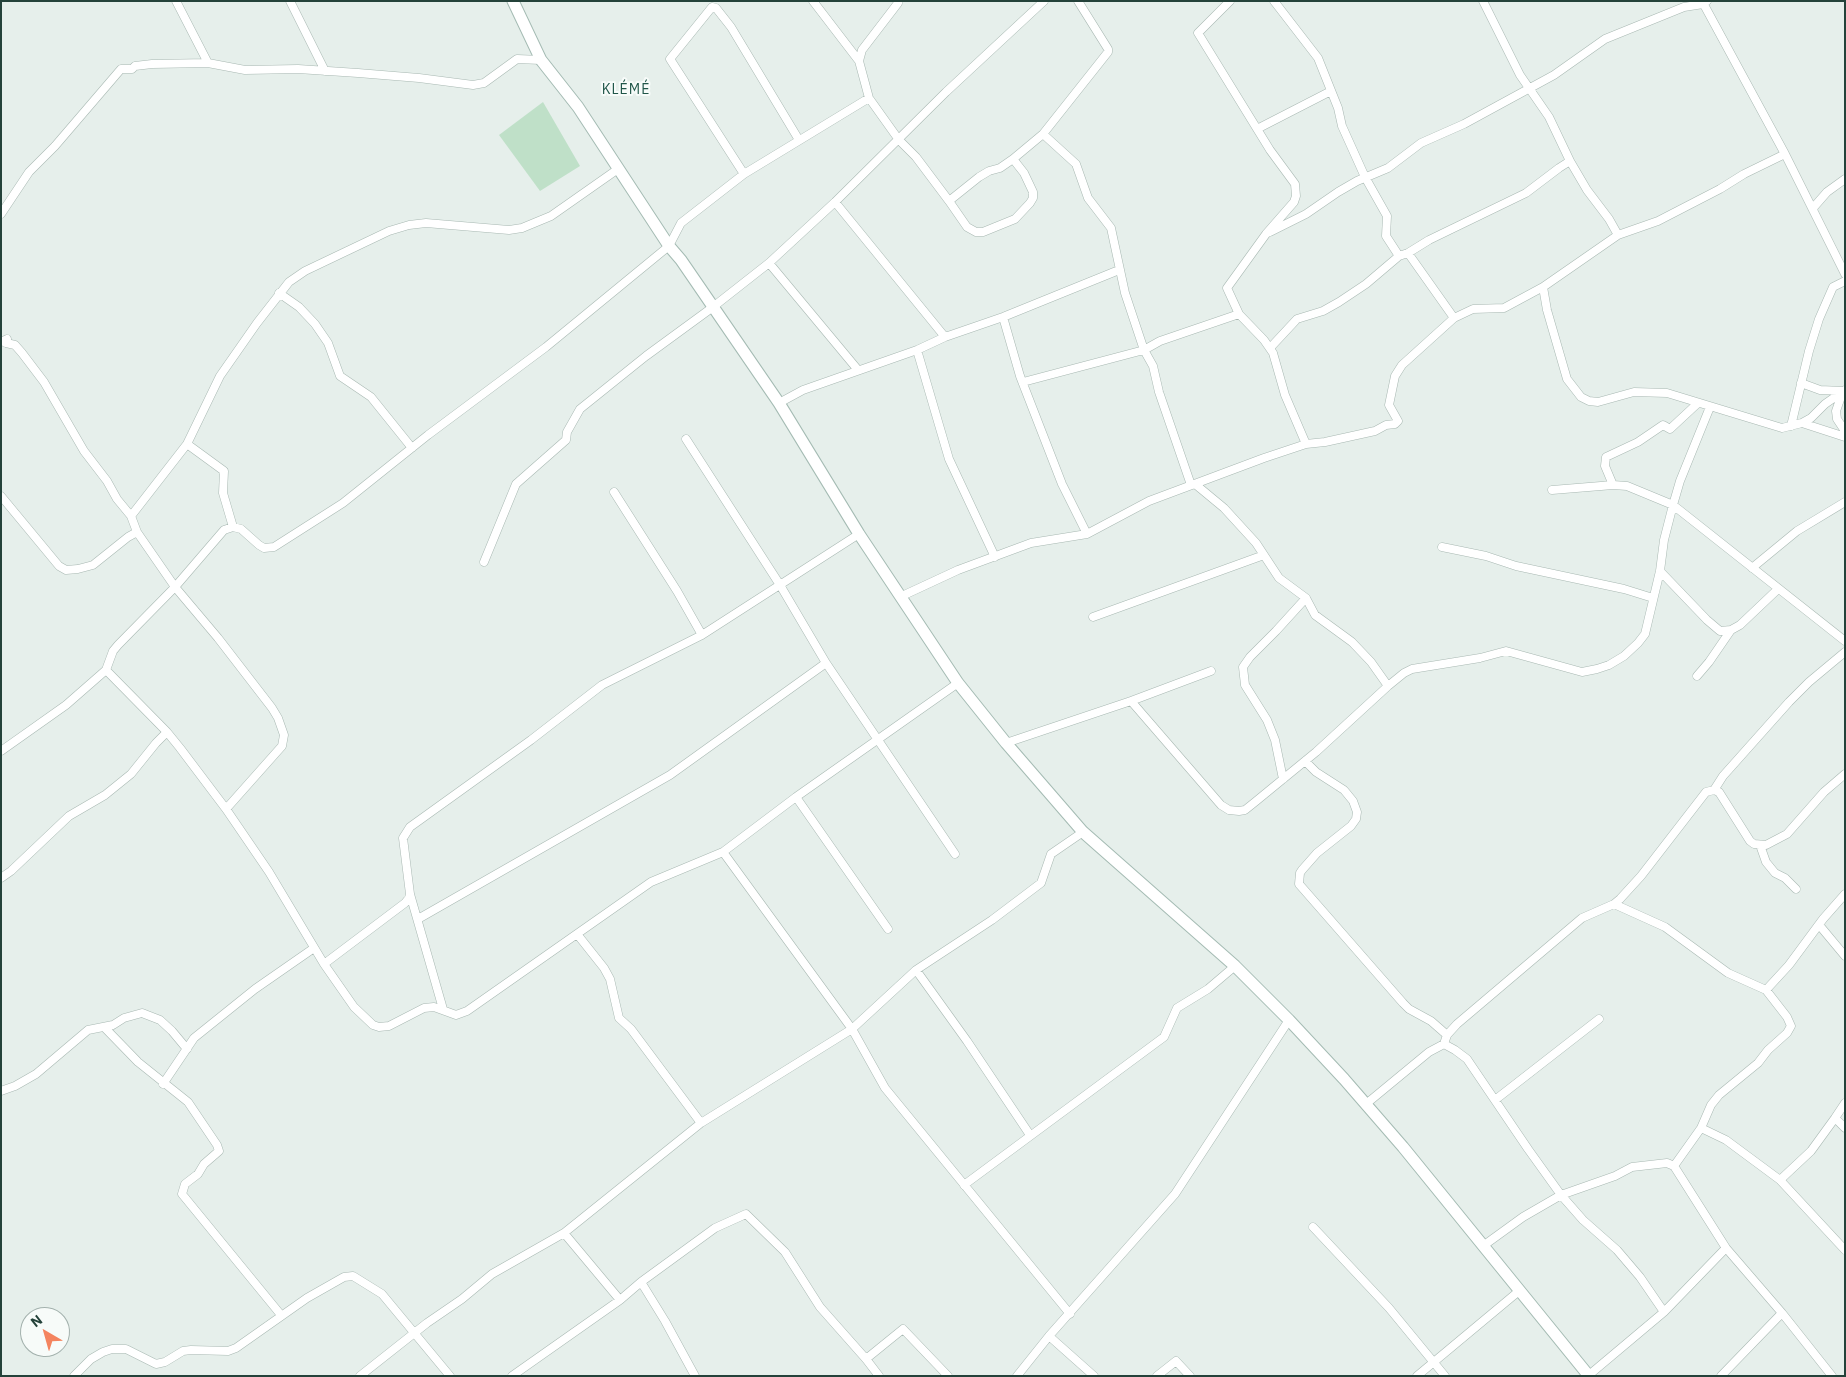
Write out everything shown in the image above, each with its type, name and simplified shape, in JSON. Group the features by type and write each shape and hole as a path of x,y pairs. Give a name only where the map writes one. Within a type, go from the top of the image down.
{"street":[{"path":"176,1 208,63"},
{"path":"290,1 325,71"},
{"path":"513,1 541,60 578,107 669,246 779,403 859,534 902,596 958,683 1006,743 1083,832 1235,966 1289,1020 1366,1104 1589,1376 1664,1312 1726,1248"},
{"path":"813,1 859,61 869,98 899,140 916,156 967,227 976,232 983,232 1015,219 1030,203 1034,192 1024,172 1013,159"},
{"path":"484,562 516,484 566,440 567,432 580,409 646,356 769,263 835,202 946,92 1044,1"},
{"path":"949,202 979,177 989,171 1000,168 1043,134 1108,52 1108,49 1078,1"},
{"path":"1230,1 1198,33 1270,150 1295,184 1297,191 1294,202 1266,234 1228,288 1240,314 1270,348 1279,369 1286,395 1306,444"},
{"path":"1274,1 1318,58 1342,126 1365,177 1387,216 1386,236 1399,256"},
{"path":"1483,1 1505,47 1549,117 1570,161 1587,190 1609,219 1618,235"},
{"path":"1266,234 1306,214 1338,192 1365,177 1388,168 1422,142 1464,124 1530,89 1554,75 1605,39 1632,30 1684,7 1704,2 1813,208 1845,274"},
{"path":"859,61 862,50 898,3"},
{"path":"744,174 670,59 712,7 716,8 731,27 799,140"},
{"path":"1,214 29,172 55,146 121,69 132,69 136,66 152,64 208,63 245,70 298,69 419,78 473,85 484,84 517,59 541,60"},
{"path":"1258,129 1331,91"},
{"path":"1,751 66,706 106,670 113,651 118,645 175,587 224,530 233,527 241,529 264,548 274,547 343,504 412,448 546,347 669,246 681,223 744,174 869,98"},
{"path":"1043,134 1076,164 1088,198 1111,228 1125,293 1144,350 1153,366 1159,392 1193,484 1224,508 1256,543 1279,578 1306,598 1314,615 1352,642 1371,662 1388,686"},
{"path":"902,596 958,570 1031,543 1087,534 1150,501 1306,444 1325,442 1375,431 1398,421 1389,405 1395,376 1402,364 1454,318 1473,308 1504,308 1543,287 1618,235 1658,221 1785,154"},
{"path":"1270,348 1297,319 1323,311 1339,302 1366,284 1399,256 1526,193 1570,161"},
{"path":"131,516 187,444 220,376 256,323 289,282 305,270 389,230 409,225 426,223 509,230 522,228 551,216 618,169"},
{"path":"1813,208 1827,192 1845,179"},
{"path":"835,202 945,337"},
{"path":"1408,253 1454,318"},
{"path":"769,263 858,370"},
{"path":"779,403 803,390 917,350 945,337 1003,317 1119,270"},
{"path":"1791,426 1809,351 1822,311 1833,287 1845,282"},
{"path":"1543,287 1567,379 1580,397 1589,401 1598,402 1634,392 1667,393 1782,428 1802,423 1811,418 1825,404 1844,390"},
{"path":"279,293 299,307 322,333 333,354 340,376 371,397 412,448"},
{"path":"1023,382 1144,350 1160,341 1240,314"},
{"path":"1003,317 1023,382 1062,484 1087,534"},
{"path":"1,342 7,339 6,343 15,345 44,382 84,451 131,516 137,532 175,587 218,638 278,718 284,735 282,746 226,809"},
{"path":"917,350 949,459 995,557"},
{"path":"1801,384 1820,390 1844,390"},
{"path":"1844,390 1836,411 1837,419 1845,431"},
{"path":"1613,485 1605,466 1606,457 1638,442 1663,425 1670,429 1698,403"},
{"path":"1131,701 1221,805 1229,810 1245,810 1305,761 1388,686 1412,669 1480,658 1506,651 1582,672 1609,665 1624,656 1645,634 1673,505 1680,481 1710,407"},
{"path":"1802,423 1845,437"},
{"path":"686,439 780,585 826,663 955,854"},
{"path":"187,444 224,471 223,493 233,527"},
{"path":"1552,490 1613,485 1627,486 1673,505 1845,641"},
{"path":"614,492 677,591 702,635"},
{"path":"1,496 59,566 66,570 93,566 128,537 137,532"},
{"path":"1752,568 1797,531 1845,502"},
{"path":"443,1009 410,894 403,838 410,827 531,740 602,685 702,635 859,534"},
{"path":"1442,547 1486,556 1516,566 1624,589 1653,598"},
{"path":"1093,617 1264,555"},
{"path":"1660,571 1720,631 1731,630 1740,625 1778,589"},
{"path":"1283,779 1275,740 1267,720 1246,686 1243,667 1250,657 1276,632 1306,598"},
{"path":"1697,676 1731,630"},
{"path":"1714,790 1723,776 1790,702 1809,682 1845,652"},
{"path":"418,919 670,775 826,663"},
{"path":"106,670 167,732 226,809 269,872 324,964 354,1007 374,1025 379,1027 389,1026 424,1008 434,1007 456,1015 467,1011 650,882 723,852 796,797 958,683"},
{"path":"1006,743 1211,672"},
{"path":"1,878 11,871 69,816 105,795 131,774 167,732"},
{"path":"1305,761 1316,772 1344,790 1353,801 1357,812 1356,819 1351,826 1317,853 1302,870 1299,884 1409,1009 1431,1021 1447,1034"},
{"path":"1366,1104 1429,1052 1444,1044 1447,1034 1582,918 1614,904 1620,899 1641,876 1706,792 1714,790 1719,792 1725,798 1750,841 1760,845 1774,842 1786,834 1824,792 1844,777"},
{"path":"796,797 888,930"},
{"path":"360,1376 414,1332 462,1299 492,1274 564,1233 701,1123 852,1029 916,970 992,920 1041,882 1051,854 1083,832"},
{"path":"1760,845 1766,862 1775,873 1796,889"},
{"path":"723,852 852,1029 885,1088 1070,1314"},
{"path":"324,964 405,903 410,894"},
{"path":"1766,990 1789,965 1820,926 1823,919 1845,894"},
{"path":"1614,904 1665,927 1728,973 1766,990 1787,1017 1790,1026 1787,1033 1768,1050 1758,1063 1719,1095 1711,1105 1701,1128 1674,1166"},
{"path":"1820,926 1845,956"},
{"path":"576,934 604,968 610,979 619,1018 631,1029 701,1123"},
{"path":"163,1084 194,1038 254,989 314,948"},
{"path":"964,1185 1164,1037 1177,1008 1208,989 1235,966"},
{"path":"916,970 967,1041 1030,1135"},
{"path":"1,1091 15,1086 36,1074 88,1030 113,1025 124,1018 142,1013 160,1020 187,1049"},
{"path":"1495,1100 1599,1019"},
{"path":"1017,1376 1049,1336 1175,1194 1289,1020"},
{"path":"104,1027 138,1062 163,1084 188,1102 217,1145 219,1151 204,1164 198,1174 185,1184 182,1194 281,1315"},
{"path":"1444,1044 1467,1059 1561,1195 1584,1220 1617,1250 1640,1277 1664,1312"},
{"path":"1780,1180 1810,1151 1845,1103"},
{"path":"1835,1118 1845,1128"},
{"path":"1701,1128 1726,1140 1780,1180 1845,1250"},
{"path":"1483,1246 1523,1217 1561,1195 1615,1176 1632,1167 1667,1163 1674,1166 1726,1248 1782,1313 1832,1376"},
{"path":"512,1376 620,1300 641,1282 715,1228 746,1214 785,1252 820,1306 866,1359 878,1376"},
{"path":"1314,1227 1388,1308 1445,1376"},
{"path":"564,1233 620,1300"},
{"path":"74,1376 91,1359 112,1349 126,1349 156,1364 165,1362 183,1351 228,1351 236,1348 307,1298 344,1277 354,1276 382,1294 450,1376"},
{"path":"641,1282 695,1376"},
{"path":"1417,1376 1519,1290"},
{"path":"1721,1376 1782,1313"},
{"path":"866,1359 903,1329 948,1376"},
{"path":"1049,1336 1094,1376"},
{"path":"1157,1376 1176,1361 1190,1376"}],"green space":[{"path":"543,102 580,166 540,191 499,135"}],"district":[{"name":"KLÉMÉ","path":"626,90"}]}
